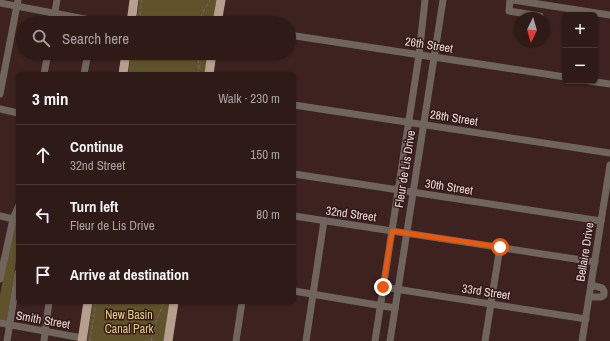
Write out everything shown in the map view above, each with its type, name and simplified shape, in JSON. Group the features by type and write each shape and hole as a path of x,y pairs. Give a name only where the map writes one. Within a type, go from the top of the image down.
{"main road":[{"path":"134,0 135,16"},
{"path":"218,16 221,0"},
{"path":"123,72 125,60"},
{"path":"209,72 211,60"},
{"path":"85,340 88,304"},
{"path":"168,341 174,304"}],"street":[{"path":"54,16 57,0"},
{"name":"Fleur de Lis Drive","path":"376,341 380,306 419,55 425,0"},
{"name":"Fleur de Lis Drive","path":"390,341 443,0"},
{"path":"520,12 510,10 512,0 610,15"},
{"path":"0,3 18,3 67,16"},
{"path":"0,94 18,3"},
{"name":"26th Street","path":"296,36 562,77"},
{"path":"44,72 47,60"},
{"path":"84,72 87,60"},
{"path":"598,82 610,84"},
{"name":"28th Street","path":"296,105 610,153"},
{"path":"0,109 16,113"},
{"name":"Bellaire Drive","path":"582,341 610,165"},
{"name":"30th Street","path":"296,174 601,221"},
{"path":"0,216 15,219 0,279"},
{"name":"32nd Street","path":"296,216 595,262"},
{"path":"306,341 324,221"},
{"path":"486,341 490,304 500,247"},
{"path":"589,297 601,298 604,295 602,288 591,285"},
{"path":"7,341 16,286"},
{"name":"33rd Street","path":"383,287 586,320"},
{"path":"296,291 395,308"},
{"path":"44,341 49,304"},
{"path":"236,341 242,304"},
{"name":"Smith Street","path":"0,323 85,340"}],"path":[{"path":"137,16 142,0"},
{"path":"201,16 210,0"},
{"path":"198,60 198,72"},
{"path":"85,340 95,304"},
{"path":"151,340 155,324 163,304"},
{"path":"145,341 157,341"}],"green space":[{"path":"139,0 217,0 214,16 137,16"},
{"path":"130,60 208,60 206,72 128,72"},
{"path":"14,223 16,224 16,262 7,321 0,320 0,295"},
{"name":"New Basin Canal Park","path":"93,304 170,304 164,341 87,341"}],"route":[{"path":"383,287 392,231 500,247"}]}
